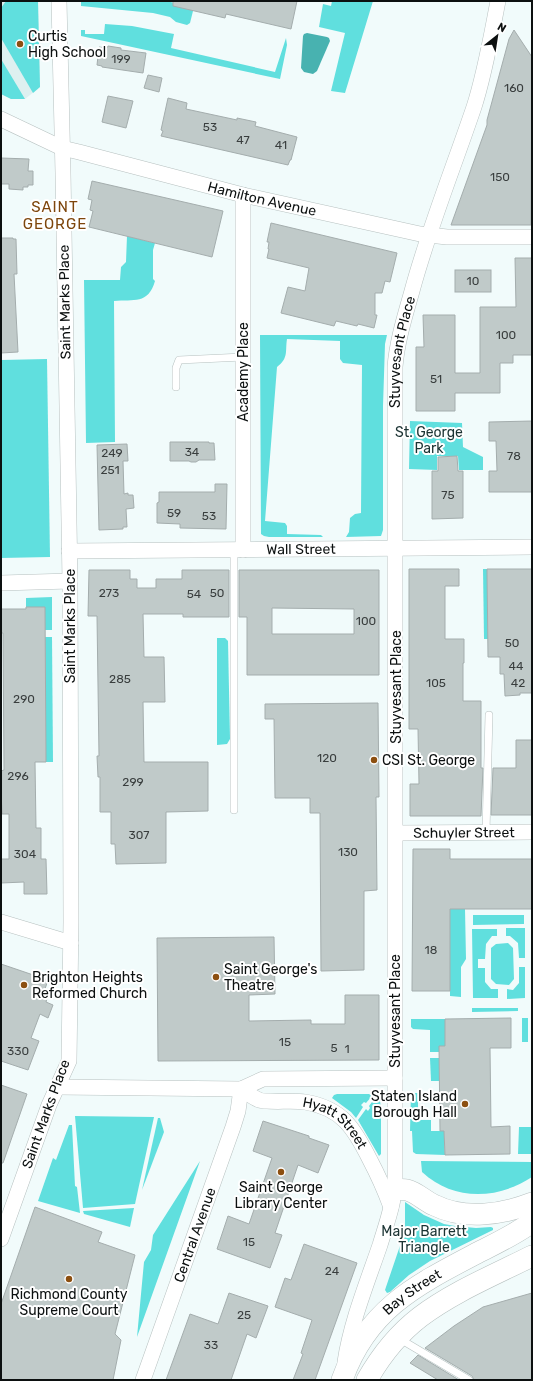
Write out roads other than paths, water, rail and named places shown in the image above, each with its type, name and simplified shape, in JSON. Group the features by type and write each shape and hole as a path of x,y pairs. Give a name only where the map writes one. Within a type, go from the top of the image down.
{"main road":[{"path":"393,1198 407,1190 438,1207 460,1213 481,1214 500,1213 532,1203"},
{"name":"Bay Street","path":"342,1380 353,1353 367,1332 375,1321 400,1298 436,1274 506,1238 531,1223"},
{"name":"Bay Street","path":"367,1380 385,1353 398,1338 420,1318 442,1303 532,1256"}],"street":[{"name":"Saint Marks Place","path":"1,1239 49,1105 68,1061 71,942 70,581 59,1"},
{"name":"Stuyvesant Place","path":"342,1380 348,1340 393,1198 396,833 395,367 399,336 428,235 478,93 498,1"},
{"name":"Hamilton Avenue","path":"1,119 62,148 243,195 428,235 446,237 532,237"},
{"name":"Academy Place","path":"238,550 243,357 243,195"},
{"name":"Wall Street","path":"69,551 532,548"},
{"path":"1,583 70,581"},
{"name":"Schuyler Street","path":"396,833 532,832"},
{"path":"1,922 71,942"},
{"name":"Hyatt Street","path":"58,1087 241,1089 263,1079 395,1078"},
{"name":"Hyatt Street","path":"241,1089 260,1101 305,1102 322,1106 337,1113 357,1134 381,1181 393,1198"},
{"name":"Central Avenue","path":"143,1380 233,1127 238,1111 241,1089"}],"lane":[{"path":"176,386 176,368 178,360 243,357"},
{"path":"234,810 238,550"},
{"path":"486,832 489,715"},
{"path":"398,1338 469,1380"}],"place":[{"name":"Curtis High School","path":"20,44"},
{"name":"CSI St. George","path":"374,760"},
{"name":"Saint George's Theatre","path":"216,977"},
{"name":"Brighton Heights Reformed Church","path":"24,985"},
{"name":"Staten Island Borough Hall","path":"465,1104"},
{"name":"Saint George Library Center","path":"281,1172"},
{"name":"Richmond County Supreme Court","path":"69,1279"}],"district":[{"name":"SAINT GEORGE","path":"55,216"}],"park label":[{"name":"St. George Park","path":"429,440"},
{"name":"Major Barrett Triangle","path":"424,1240"}]}
